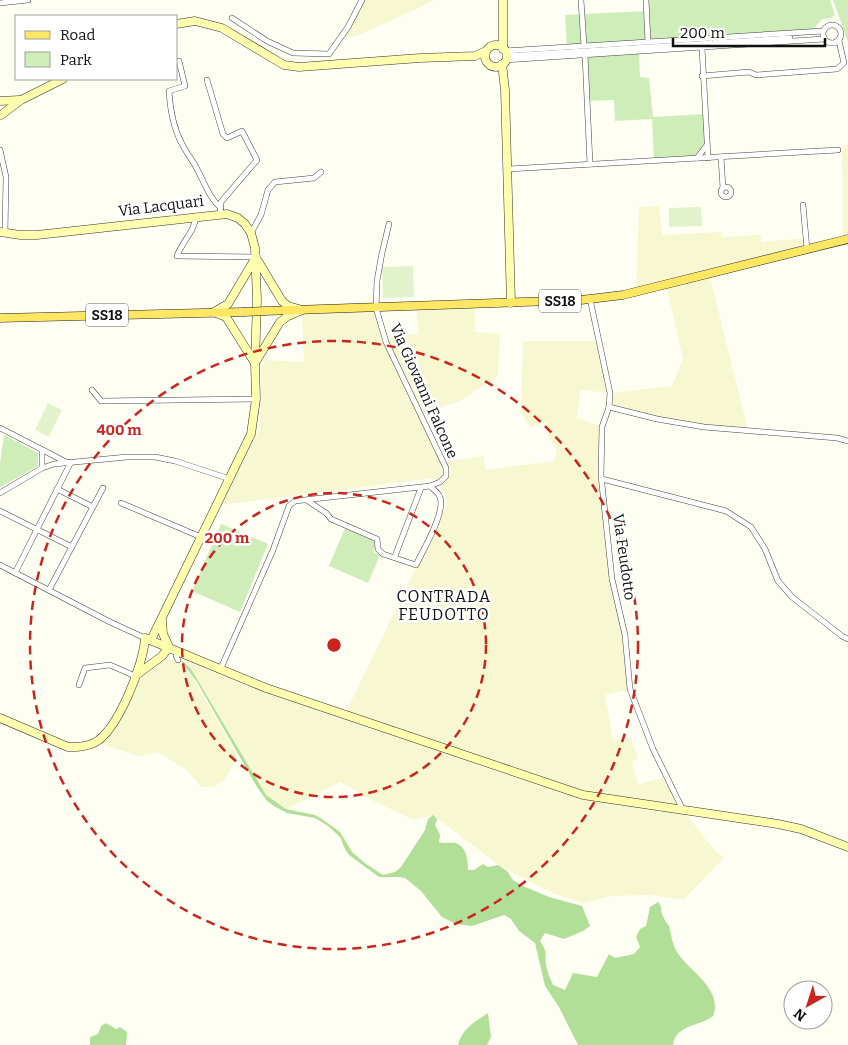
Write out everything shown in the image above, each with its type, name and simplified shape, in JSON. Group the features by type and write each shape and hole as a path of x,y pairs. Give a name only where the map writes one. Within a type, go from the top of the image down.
{"main road":[{"name":"SS18","path":"0,318 376,308 590,299 623,295 848,239"}],"street":[{"path":"0,2 28,0"},
{"path":"326,65 329,54 348,27 362,0"},
{"path":"503,0 511,303"},
{"path":"581,0 584,46"},
{"path":"646,0 648,42"},
{"path":"232,18 267,40 293,53 329,54"},
{"path":"178,24 195,21 222,28 284,65 299,67 475,56 488,48 498,45 504,56"},
{"path":"503,23 499,36 488,48 485,57 499,74 505,90"},
{"path":"702,76 749,72 756,75 837,69 844,63 839,40 841,32 836,26 828,26 824,36"},
{"path":"504,56 824,36"},
{"path":"504,56 586,55 702,48 824,36"},
{"path":"475,56 496,66 504,56 584,46 824,36"},
{"path":"824,36 831,44 839,40"},
{"path":"702,48 702,76 708,158"},
{"path":"586,55 590,164"},
{"path":"179,60 185,86 168,91 175,126 182,144 220,211"},
{"path":"0,117 21,100 61,80"},
{"path":"207,80 223,134 227,138 242,131 257,160 221,202 220,211"},
{"path":"0,117 2,109 0,102 21,100"},
{"path":"697,158 707,145"},
{"path":"0,150 6,177 3,232"},
{"path":"507,169 838,150"},
{"path":"722,168 732,156"},
{"path":"721,157 723,188"},
{"path":"0,718 68,747 79,748 95,742 111,729 122,708 145,652 251,434 256,399 257,300 256,256 251,233 261,215 268,190 275,182 314,178 320,172"},
{"path":"803,205 806,249"},
{"name":"Via Lacquari","path":"3,232 37,235 196,216 220,211 238,218 251,233"},
{"path":"196,216 195,224 177,256 256,256"},
{"path":"376,308 376,286 389,224"},
{"path":"256,256 282,301 288,306 302,310"},
{"path":"214,312 228,304 256,256"},
{"name":"Via Feudotto","path":"590,299 610,394 602,427 602,479 612,579 625,634 630,689 653,749 683,810"},
{"name":"Via Giovanni Falcone","path":"376,308 386,342 446,468 446,476 440,482 430,486"},
{"path":"255,363 280,322 302,310"},
{"path":"214,312 226,317 255,363"},
{"path":"92,390 101,401 256,399"},
{"path":"608,407 657,419 704,427 837,438 848,441"},
{"path":"0,428 69,462"},
{"path":"42,450 42,468"},
{"path":"0,493 42,468 69,462 127,457 155,457 175,461 230,478"},
{"path":"15,573 69,462"},
{"path":"602,479 726,511 752,527 765,549 778,581 792,597 848,639"},
{"path":"221,668 273,550 289,506 295,501 430,486 440,495 442,509 416,565 395,556 383,554 378,549 377,539 331,519 326,513 308,501"},
{"path":"49,590 103,488"},
{"path":"395,556 421,488"},
{"path":"57,489 93,507"},
{"path":"121,502 201,537"},
{"path":"0,511 72,547"},
{"path":"0,564 110,622 266,688 583,795 801,829 848,848"},
{"path":"161,620 163,634 169,648"},
{"path":"135,676 169,648"},
{"path":"178,651 176,656 178,660"},
{"path":"145,652 150,656 159,658"},
{"path":"79,685 85,668 110,665 135,676"}],"green space":[{"path":"362,0 433,0 356,36 341,37"},
{"path":"646,0 830,0 835,15 831,18 822,19 811,32 567,47 565,15 647,11"},
{"path":"833,0 848,0 848,42"},
{"path":"639,52 640,77 649,78 653,117 705,114 707,145 697,158 654,161 652,119 615,121 614,100 588,101 585,55"},
{"path":"848,145 848,239 843,240 842,146"},
{"path":"659,206 662,235 721,232 722,237 760,235 762,242 806,238 807,249 709,273 748,431 704,427 609,407 609,393 581,390 577,418 602,427 602,479 612,579 625,635 630,689 605,695 613,740 631,738 638,758 632,762 638,784 667,777 683,810 714,850 724,858 683,900 650,895 612,896 583,903 554,894 500,866 433,815 413,820 340,782 286,809 271,800 266,795 187,664 190,656 345,714 447,504 440,482 433,478 221,505 260,428 262,366 265,360 304,362 302,310 376,308 384,336 418,334 416,306 475,304 475,332 500,334 498,376 460,401 420,414 443,462 484,456 485,470 554,461 557,451 546,431 547,422 531,427 525,420 521,409 523,341 599,341 610,393 672,386 683,359 666,284 636,292 639,207"},
{"path":"701,207 702,226 669,227 669,208"},
{"path":"413,266 414,297 383,298 382,267"},
{"path":"48,403 62,410 49,437 35,430"},
{"path":"4,435 38,453 38,466 0,487 0,463"},
{"path":"221,524 268,544 240,612 192,591"},
{"path":"345,528 375,541 376,545 373,552 380,555 368,583 329,566"},
{"path":"179,658 191,669 266,795 286,809 315,815 322,819 340,832 352,852 366,864 383,875 395,872 401,867 425,830 428,819 433,815 437,819 435,825 440,835 439,842 455,843 462,847 467,858 468,870 474,870 483,864 488,867 498,865 507,871 513,880 523,886 549,897 582,906 590,926 564,939 545,933 540,941 545,951 546,968 553,985 565,990 573,973 597,977 609,954 615,958 634,954 640,947 636,937 640,929 646,926 650,907 658,902 664,919 669,926 677,952 705,982 714,998 713,1016 683,1029 675,1038 673,1045 578,1045 559,1007 545,986 535,943 519,931 511,919 504,915 472,926 456,924 442,917 421,891 405,878 379,877 349,855 340,837 328,826 315,818 287,813 267,801 257,787 197,682"},
{"path":"156,660 178,660 181,663 192,676 237,755 223,781 213,787 201,787 187,770 158,752 139,756 95,742 111,729 135,676"},
{"path":"488,1013 491,1037 487,1045 458,1045 466,1030"},
{"path":"106,1023 116,1029 120,1027 127,1032 126,1045 90,1045 90,1037 98,1034 101,1026"}],"district":[{"name":"CONTRADA FEUDOTTO","path":"444,605"}]}
